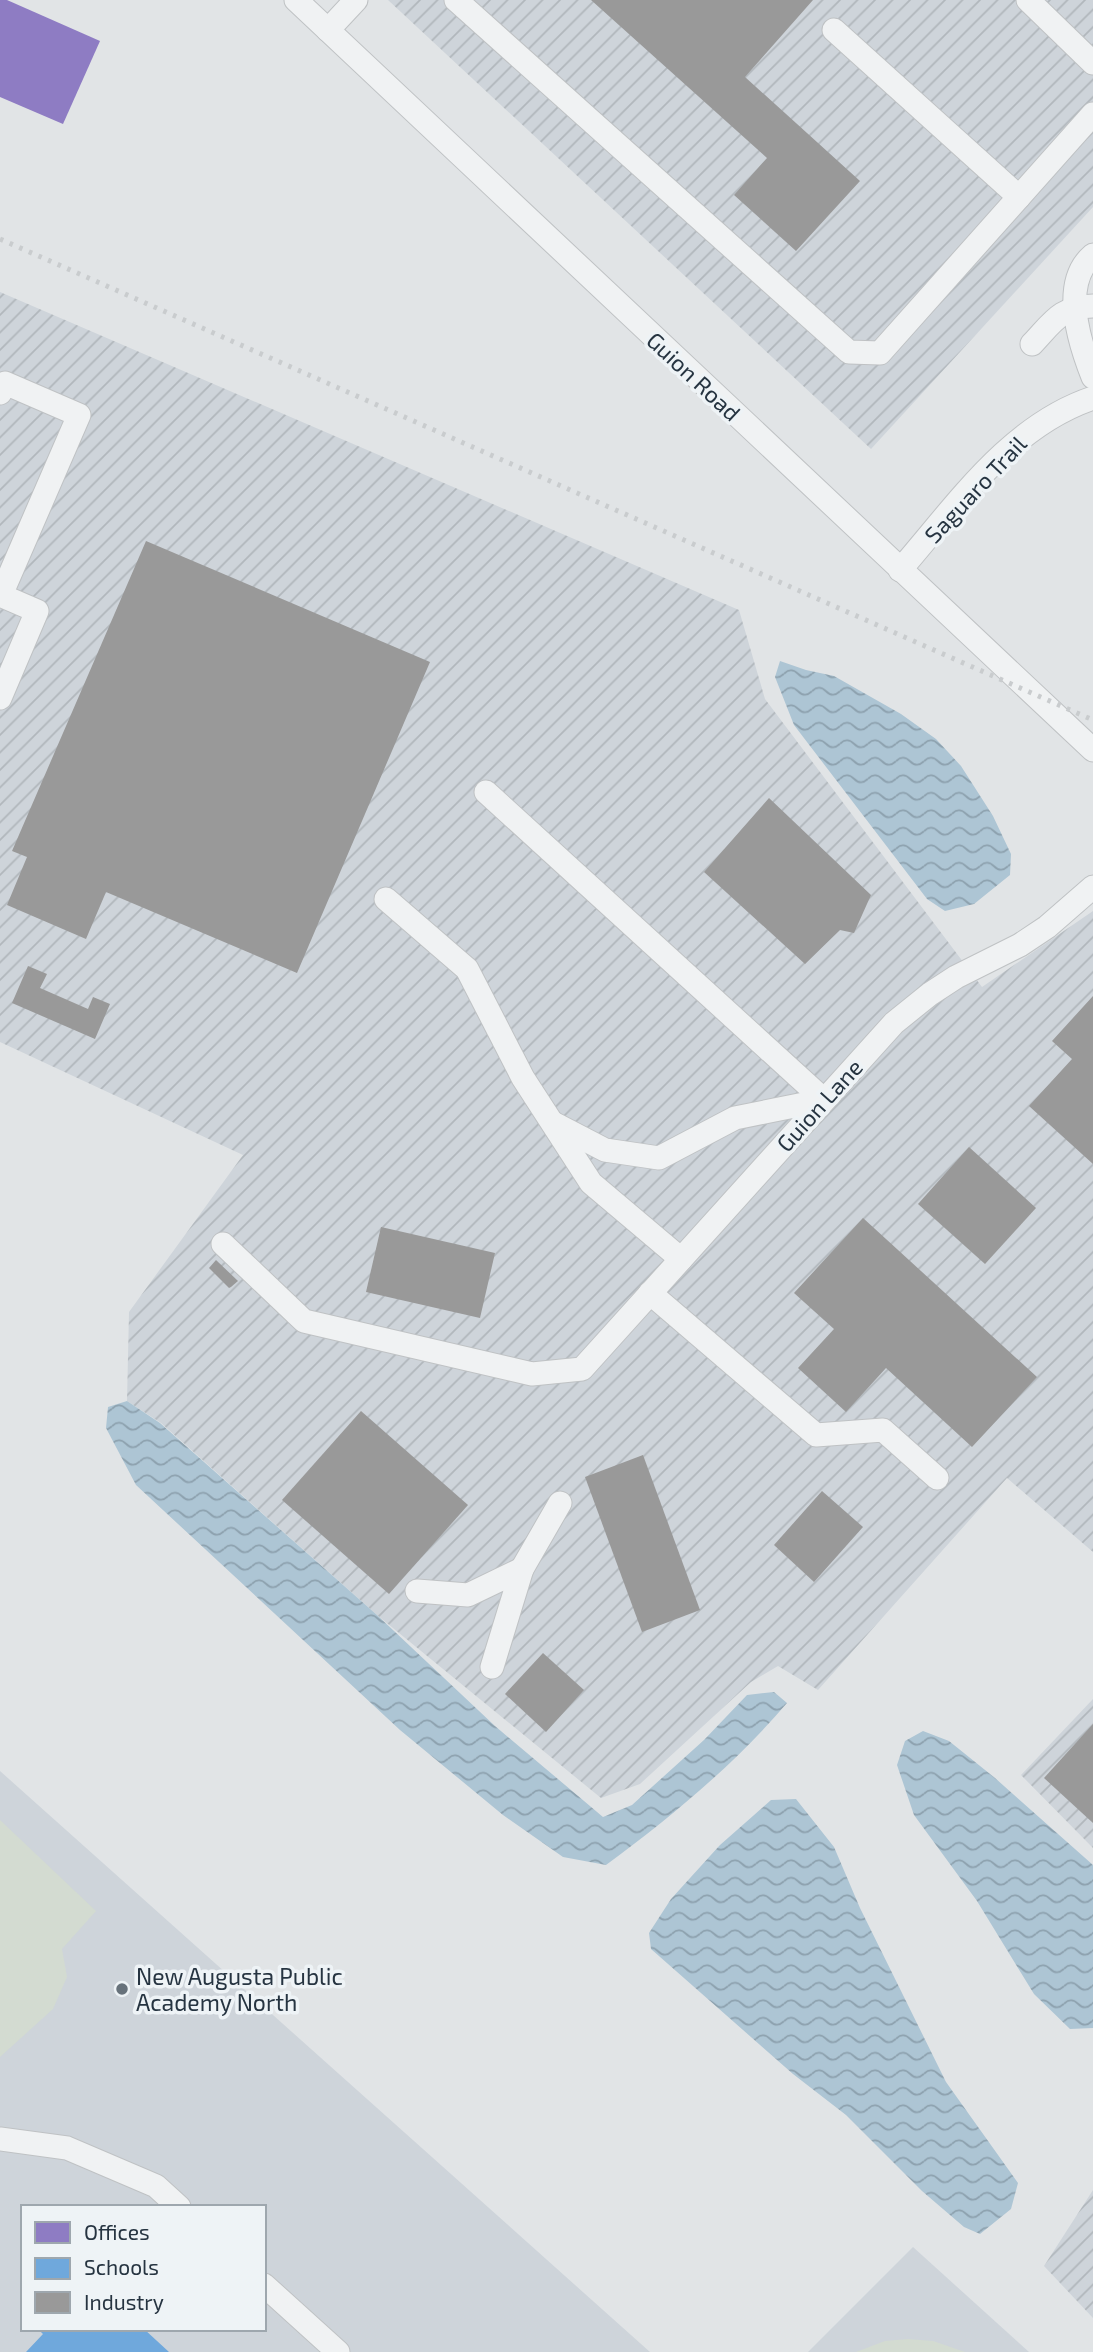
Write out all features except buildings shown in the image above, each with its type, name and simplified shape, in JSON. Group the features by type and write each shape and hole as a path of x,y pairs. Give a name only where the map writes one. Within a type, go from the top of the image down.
{"street":[{"name":"Guion Road","path":"296,0 1093,750"},
{"path":"328,30 356,0"},
{"path":"456,0 849,352 880,353 1093,114"},
{"path":"1028,0 1093,63"},
{"path":"834,30 1019,197"},
{"path":"1093,255 1082,264 1075,290 1084,306 1078,331 1093,377"},
{"path":"1032,344 1059,316 1084,306"},
{"path":"0,393 5,383 79,415 1,595 37,611 0,698"},
{"name":"Saguaro Trail","path":"900,570 1009,446 1040,423 1073,405 1093,398"},
{"path":"486,792 824,1100"},
{"name":"Guion Lane","path":"223,1244 304,1321 532,1374 582,1369 894,1023 956,977 1036,935 1062,916 1093,887"},
{"path":"386,899 467,969 523,1078 592,1182 681,1259"},
{"path":"553,1123 605,1150 659,1158 735,1118 824,1100"},
{"path":"650,1293 816,1435 883,1430 937,1478"},
{"path":"492,1667 522,1569 559,1503"},
{"path":"417,1591 468,1595 522,1569"},
{"path":"0,2139 67,2148 156,2186 177,2205"},
{"path":"266,2287 338,2352"}],"shaded area":[{"path":"388,0 1093,0 1093,207 871,449"},
{"path":"0,292 739,610 765,699 982,987 1093,911 1093,1552 1007,1478 818,1690 778,1666 751,1682 640,1784 601,1798 377,1615 161,1423 127,1401 129,1312 243,1155 0,1042"},
{"path":"1093,1699 1093,1848 1021,1775"},
{"name":"New Augusta Public Academy North","path":"0,1771 650,2352 0,2352"},
{"path":"0,1820 96,1911 62,1949 67,1977 53,2009 0,2057"},
{"path":"1093,2190 1093,2318 1044,2266"},
{"path":"913,2247 1029,2352 808,2352"},
{"path":"885,2341 933,2341 965,2352 856,2352"}],"water":[{"path":"780,661 834,676 901,714 936,739 961,766 993,816 1011,854 1010,875 974,904 945,911 927,899 794,725 775,677"},
{"path":"127,1401 160,1423 377,1615 495,1726 603,1817 632,1805 704,1740 747,1695 774,1692 787,1703 746,1748 701,1789 606,1865 563,1857 503,1815 400,1730 136,1485 106,1428 108,1407"},
{"path":"923,1731 949,1741 1093,1865 1093,2028 1070,2029 1034,1994 977,1901 914,1815 897,1765 905,1741"},
{"path":"796,1799 834,1847 860,1908 946,2082 1018,2183 1011,2209 980,2234 964,2227 922,2191 846,2115 793,2074 651,1949 649,1933 671,1899 720,1845 771,1800"}],"railway":[{"path":"0,239 1093,720"}],"place":[{"name":"New Augusta Public Academy North","path":"122,1989"}]}
